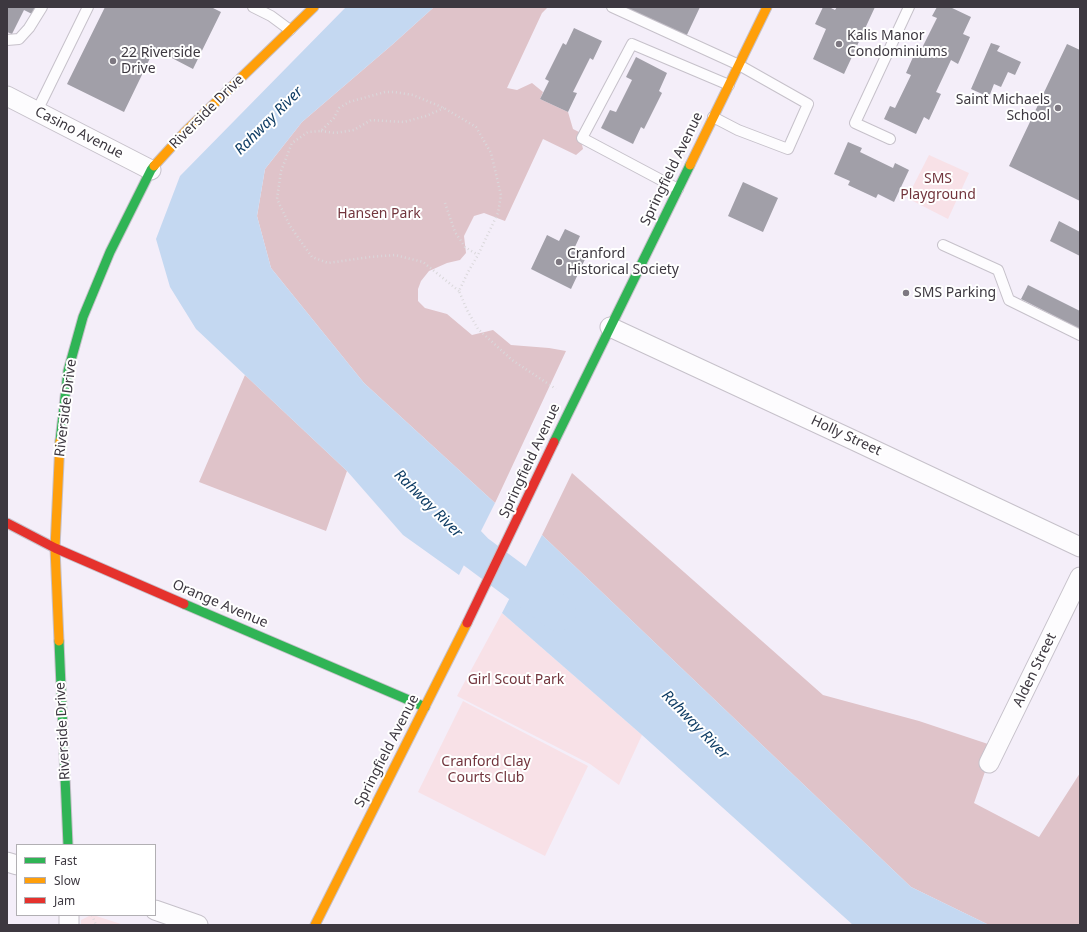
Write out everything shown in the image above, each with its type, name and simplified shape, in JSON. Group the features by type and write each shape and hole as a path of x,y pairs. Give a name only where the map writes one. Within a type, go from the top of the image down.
{"street":[{"name":"Riverside Drive","path":"68,844 55,548 61,429 68,372 83,317 110,252 151,170 185,132 314,7"},
{"name":"Springfield Avenue","path":"316,925 515,526 766,7"},
{"name":"Casino Avenue","path":"7,96 151,170"},
{"name":"Holly Street","path":"610,327 844,435 1080,547"},
{"name":"Orange Avenue","path":"7,522 55,548 425,707"},
{"name":"Alden Street","path":"989,763 1080,577"},
{"path":"156,910 198,925"}],"lane":[{"path":"7,40 19,39 29,28 42,7"},
{"path":"37,111 88,7"},
{"path":"253,7 271,16 290,30"},
{"path":"612,7 739,65 808,104 788,149 738,130 713,117"},
{"path":"890,139 855,123 909,7"},
{"path":"678,189 582,138 632,44 729,85"},
{"path":"943,245 998,270 1009,300 1080,336"}],"path":[{"path":"321,131 334,118 338,108 349,102 385,92 413,95 444,108 476,127 492,153 501,195 498,213 459,291"},
{"path":"444,108 426,116 404,122 371,120 354,130 335,133 321,131 308,132 292,143 281,171 277,199 290,226 312,257 328,263 370,256 395,255 423,262 459,291 467,310 478,329 512,360 557,389"},
{"path":"446,203 455,232 465,247 478,255"}],"green space":[{"name":"Hansen Park","path":"434,7 548,7 542,13 507,88 517,90 532,83 543,92 540,99 568,112 573,129 579,132 583,149 576,155 543,139 505,221 484,213 474,216 464,236 466,253 460,260 447,263 429,271 421,281 418,289 418,301 425,308 447,314 472,335 493,330 511,345 566,351 495,503 364,383 271,268 257,216 265,169 302,122"},
{"name":"SMS Playground","path":"929,155 969,173 948,219 907,198"},
{"path":"245,375 347,471 326,531 199,482"},
{"path":"572,473 823,695 919,721 994,746 974,803 1039,837 1080,773 1080,925 989,925 911,887 542,535"},
{"name":"Girl Scout Park","path":"502,613 642,735 619,785 590,764 457,696"},
{"name":"Cranford Clay Courts Club","path":"463,701 588,766 545,856 418,792"},
{"path":"89,916 96,916 124,925 81,925 81,920"}],"water":[{"path":"346,7 434,7 302,122 265,169 257,216 271,268 364,383 495,503 459,575 403,535 347,471 196,329 170,287 156,239 180,176"},
{"path":"542,535 911,887 989,925 853,925 642,735 502,613"}],"building":[{"path":"7,7 35,7 32,14 24,10 12,34 7,32"},
{"name":"22 Riverside Drive","path":"105,7 211,7 221,12 193,69 147,45 144,51 152,54 124,112 67,84"},
{"path":"618,7 700,7 685,39"},
{"name":"Kalis Manor Condominiums","path":"823,7 829,7 835,10 837,7 875,7 844,74 813,59 826,29 815,24"},
{"path":"937,7 950,7 971,17 963,34 970,37 958,64 951,60 936,92 941,94 929,120 924,117 916,134 884,119 890,106 895,108 911,75 906,73 917,48 921,50 937,18 932,16"},
{"path":"574,28 602,41 593,60 590,58 573,92 577,93 568,112 540,99 549,81 545,79 563,43 566,45"},
{"path":"991,43 1000,46 997,51 1021,62 1015,75 1008,72 1001,87 994,84 989,97 971,89"},
{"name":"Saint Michaels School","path":"1067,44 1080,50 1080,201 1009,166"},
{"path":"636,57 667,73 659,91 662,93 644,129 641,127 633,144 601,128 610,110 616,112 632,80 626,77"},
{"path":"848,142 862,148 860,152 893,168 895,163 909,170 894,202 878,194 876,198 848,185 850,181 834,174"},
{"path":"743,182 778,198 763,232 728,216"},
{"path":"1059,221 1080,232 1080,256 1050,241"},
{"name":"Cranford Historical Society","path":"565,229 580,236 574,249 587,255 571,289 531,269 547,235 559,241"},
{"path":"1028,285 1080,311 1080,329 1021,299"}],"waterway":[{"name":"Rahway River","path":"438,512 476,552 558,613"}],"traffic: fast":[{"path":"554,442 690,165"},
{"path":"60,441 68,371 83,317 110,252 154,166"},
{"path":"184,604 425,707"},
{"path":"59,641 68,844"}],"traffic: slow":[{"path":"154,166 185,132 314,7"},
{"path":"690,165 767,7"},
{"path":"59,641 55,548 60,441"},
{"path":"315,925 467,623"}],"traffic: jam":[{"path":"467,623 554,442"},
{"path":"7,523 55,548 184,604"}],"place":[{"name":"Kalis Manor Condominiums","path":"839,44"},
{"name":"22 Riverside Drive","path":"113,61"},
{"name":"Saint Michaels School","path":"1058,108"},
{"name":"Cranford Historical Society","path":"559,262"},
{"name":"SMS Parking","path":"906,293"}]}
